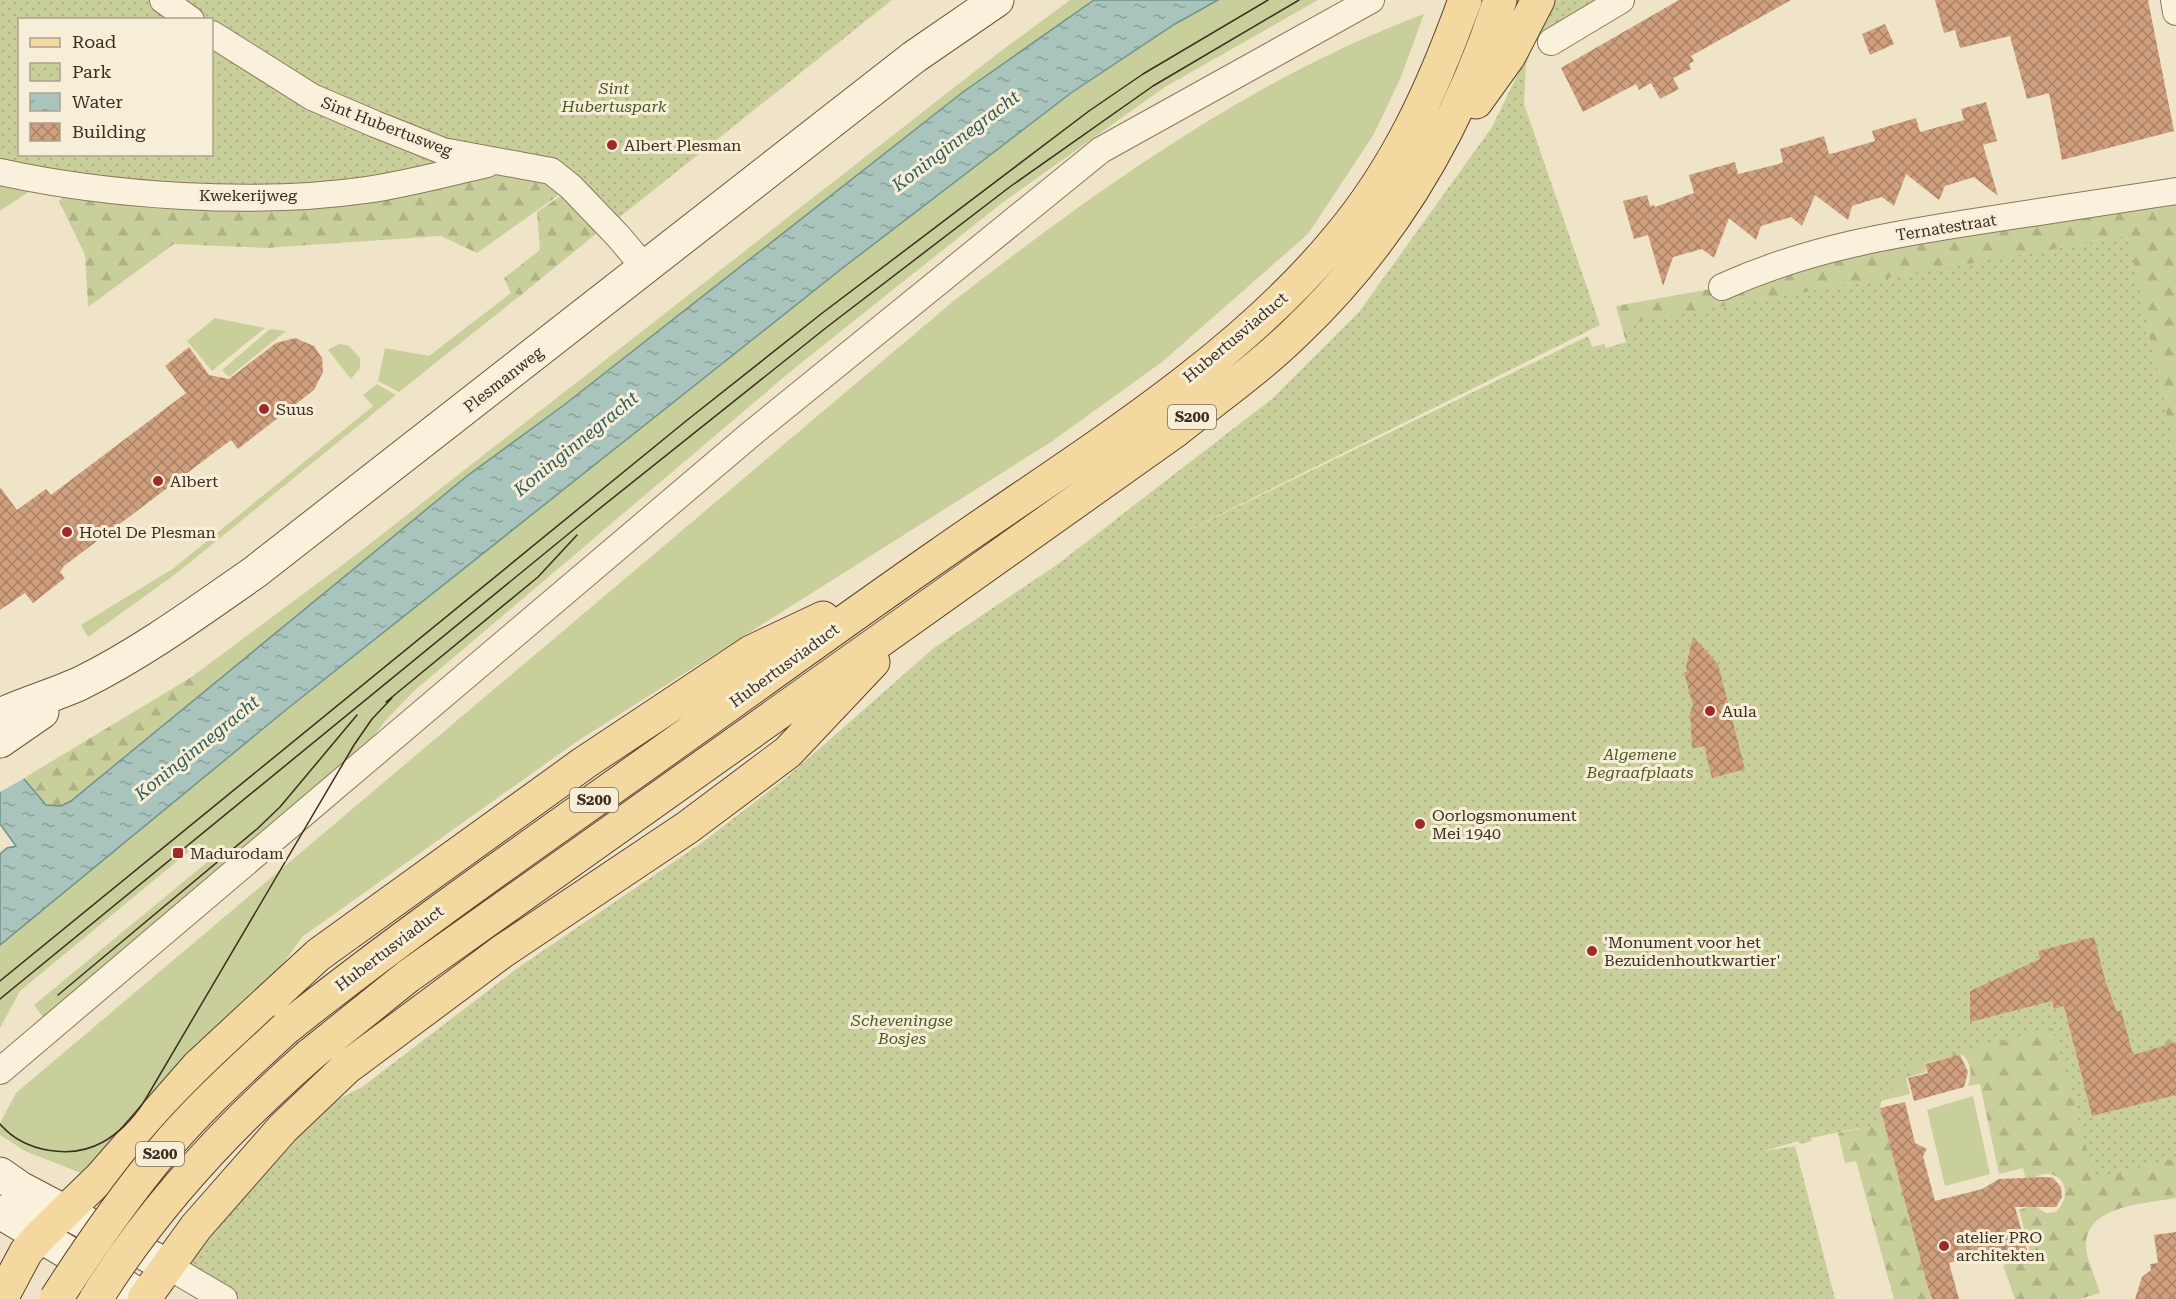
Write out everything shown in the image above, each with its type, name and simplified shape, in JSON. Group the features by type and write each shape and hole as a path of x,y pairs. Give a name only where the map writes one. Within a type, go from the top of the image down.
{"main road":[{"name":"Plesmanweg","path":"914,57 974,0"},
{"name":"Plesmanweg","path":"4,726 192,616 255,572 914,57 997,0"},
{"name":"Hubertusviaduct","path":"56,1299 121,1203 161,1152 235,1076 286,1028 382,950 493,870 1138,416 1230,345 1294,287 1339,238 1388,171 1430,92 1465,0"},
{"name":"Hubertusviaduct","path":"96,1299 148,1225 188,1176 261,1098 310,1055 407,977 1175,431 1294,335 1369,252 1424,174 1475,72 1500,0"},
{"path":"1424,174 1509,56 1538,0"},
{"path":"1,1299 26,1252 41,1235 139,1136 198,1066 318,955 584,763 751,652 906,578"},
{"path":"0,1212 145,1299 196,1227 284,1128 346,1068 503,951 688,827 788,752 917,615"},
{"path":"0,1174 20,1188 168,1266"}],"street":[{"path":"163,0 188,18"},
{"path":"0,1071 750,434 1101,150 1371,0"},
{"path":"1551,42 1621,0"},
{"path":"2174,0 2176,12"},
{"name":"Sint Hubertusweg","path":"213,35 312,97 443,151 551,171 572,187 645,268"},
{"name":"Kwekerijweg","path":"0,172 57,184 265,198 366,190 496,162"},
{"name":"Ternatestraat","path":"1722,287 1761,270 1812,253 1874,238 2176,191"},
{"path":"168,1266 224,1299"}],"green space":[{"name":"Sint Hubertuspark","path":"0,0 892,0 611,224 572,187 519,168 266,192 0,167"},
{"path":"1070,0 1094,0 963,92 564,405 468,476 205,691 190,678 353,557 997,54"},
{"path":"1218,0 1318,0 1165,87 1002,203 796,367 414,691 385,721 363,751 45,1020 34,1005 211,859 199,843 20,991 0,1028 0,945 287,709 840,270 1071,93 1175,24"},
{"name":"Algemene Begraafplaats","path":"1554,0 1597,0 1539,34 1526,64 1524,104 1600,325 1175,537 1588,336 1592,347 1604,344 1606,348 1626,342 1625,338 1630,336 1627,323 2128,236 2176,457 2176,1037 2164,1041 2176,1087 2176,1158 2095,1179 2053,1028 1919,1062 1881,1101 1880,1108 1884,1123 1860,1130 1859,1128 1811,1138 1812,1141 1800,1144 1798,1141 1764,1151 1795,1146 1835,1299 224,1299 174,1271 283,1128 362,1087 519,967 700,844 786,778 935,647 1058,564 1273,398 1359,312 1492,127"},
{"path":"1424,14 1401,77 1374,134 1308,234 1162,362 1051,442 579,740 302,937 241,1024 91,1177 25,1151 0,1135 0,1123 16,1093 956,299 1122,177 1238,103 1360,40"},
{"path":"493,172 570,187 477,253 441,236 265,248 174,244 88,307 85,255 59,201 73,188"},
{"path":"0,176 39,185 0,211"},
{"path":"571,189 608,224 521,295 511,293 504,278 540,250 537,212"},
{"path":"2176,190 2176,684 1627,323 1631,336 1626,342 1616,306 1722,287 1761,270"},
{"path":"511,293 521,295 399,392 378,381 385,348 429,356"},
{"path":"215,318 265,328 212,371 187,341"},
{"path":"270,329 286,331 229,377 222,370"},
{"path":"339,344 348,345 360,358 360,368 351,379 328,350"},
{"path":"377,384 396,395 177,573 88,637 81,625 174,568 373,406 363,395"},
{"path":"190,678 205,691 71,801 61,806 46,805 24,778"},
{"path":"2052,1003 2142,1032 2176,1022 2176,1042 2169,1044 2176,1069 2176,1198 2121,1208 2097,1220 2090,1230 2086,1249 2100,1293 2080,1299 2015,1299 2003,1265 2031,1256 2019,1210 2033,1205 2046,1213 2056,1212 2063,1203 2065,1193 2060,1179 2045,1174 2027,1184 2023,1168 1999,1174 1980,1084 1968,1086 1970,1069 1963,1055 1925,1063 1926,1072 1906,1078 1910,1094 1881,1101 1919,1061"},
{"path":"1973,1096 1990,1174 1945,1186 1927,1110"},
{"path":"1884,1123 1931,1299 1894,1299 1856,1161 1845,1163 1838,1133"}],"water":[{"name":"Koninginnegracht","path":"1094,0 1218,0 1175,24 1071,93 840,270 287,709 0,945 0,854 7,848 16,846 0,824 0,737 24,779 46,805 61,806 71,801 467,476 564,405 963,92"}],"pier":[{"path":"0,734 27,777 0,792"}],"building":[{"path":"1679,0 1791,0 1691,56 1694,61 1689,64 1691,69 1673,78 1679,89 1660,99 1651,83 1639,90 1636,84 1583,112 1561,68"},
{"path":"1935,0 2148,0 2174,131 2062,160 2049,93 2027,99 2010,36 1960,48 1955,30 1944,33"},
{"path":"1885,24 1894,44 1870,55 1862,34"},
{"path":"1986,102 1997,141 1983,145 1998,196 1974,177 1945,186 1939,200 1906,174 1894,206 1882,197 1868,201 1852,206 1848,220 1815,195 1802,226 1791,217 1761,226 1756,240 1729,218 1714,258 1702,249 1673,257 1663,286 1648,235 1634,239 1623,201 1647,195 1650,206 1655,207 1694,193 1689,175 1735,162 1738,174 1779,164 1783,162 1780,149 1824,136 1829,154 1834,153 1875,141 1872,131 1916,118 1920,132 1964,120 1961,109"},
{"path":"295,338 314,346 322,358 323,372 314,390 238,449 231,440 64,566 60,572 65,578 33,603 25,593 0,610 0,487 17,510 46,489 51,495 186,393 165,366 189,347 209,375 229,379 276,343"},
{"name":"Aula","path":"1693,637 1718,664 1745,769 1712,778 1704,746 1692,749 1690,712 1693,705 1684,672 1687,672 1686,667"},
{"path":"2094,937 2106,983 2117,1012 2121,1010 2133,1055 2176,1042 2176,1095 2092,1116 2064,1006 2054,1009 2052,1001 1970,1022 1970,991 2040,959 2038,951"},
{"path":"1960,1055 1968,1072 1964,1087 1914,1101 1908,1078 1928,1073 1925,1064"},
{"path":"1905,1102 1915,1143 1927,1149 1923,1156 1935,1201 1982,1189 1999,1179 2046,1177 2053,1178 2061,1187 2062,1197 2056,1207 2015,1207 2028,1254 2002,1262 1998,1249 1949,1263 1959,1299 1932,1299 1928,1288 1880,1108"},
{"path":"2176,1232 2176,1299 2135,1299 2142,1277 2151,1270 2150,1264 2158,1263 2154,1235"}],"tram line":[{"path":"0,981 686,421 821,314 1089,111 1143,74 1268,0"},
{"path":"0,999 594,513 827,327 1011,186 1153,86 1299,0"},
{"path":"386,702 538,577 577,535"},
{"path":"0,1124 10,1134 35,1147 63,1152 90,1148 110,1138 127,1124 145,1100 354,745 372,719 392,698"},
{"path":"58,995 257,829 280,807 357,715"}],"place":[{"name":"Albert Plesman","path":"612,145"},
{"name":"Suus","path":"264,409"},
{"name":"Albert","path":"158,481"},
{"name":"Hotel De Plesman","path":"67,532"},
{"name":"Aula","path":"1710,711"},
{"name":"Oorlogsmonument Mei 1940","path":"1420,824"},
{"name":"Madurodam","path":"178,853"},
{"name":"'Monument voor het Bezuidenhoutkwartier'","path":"1592,951"},
{"name":"atelier PRO architekten","path":"1944,1246"}],"park label":[{"name":"Scheveningse Bosjes","path":"902,1029"}]}
